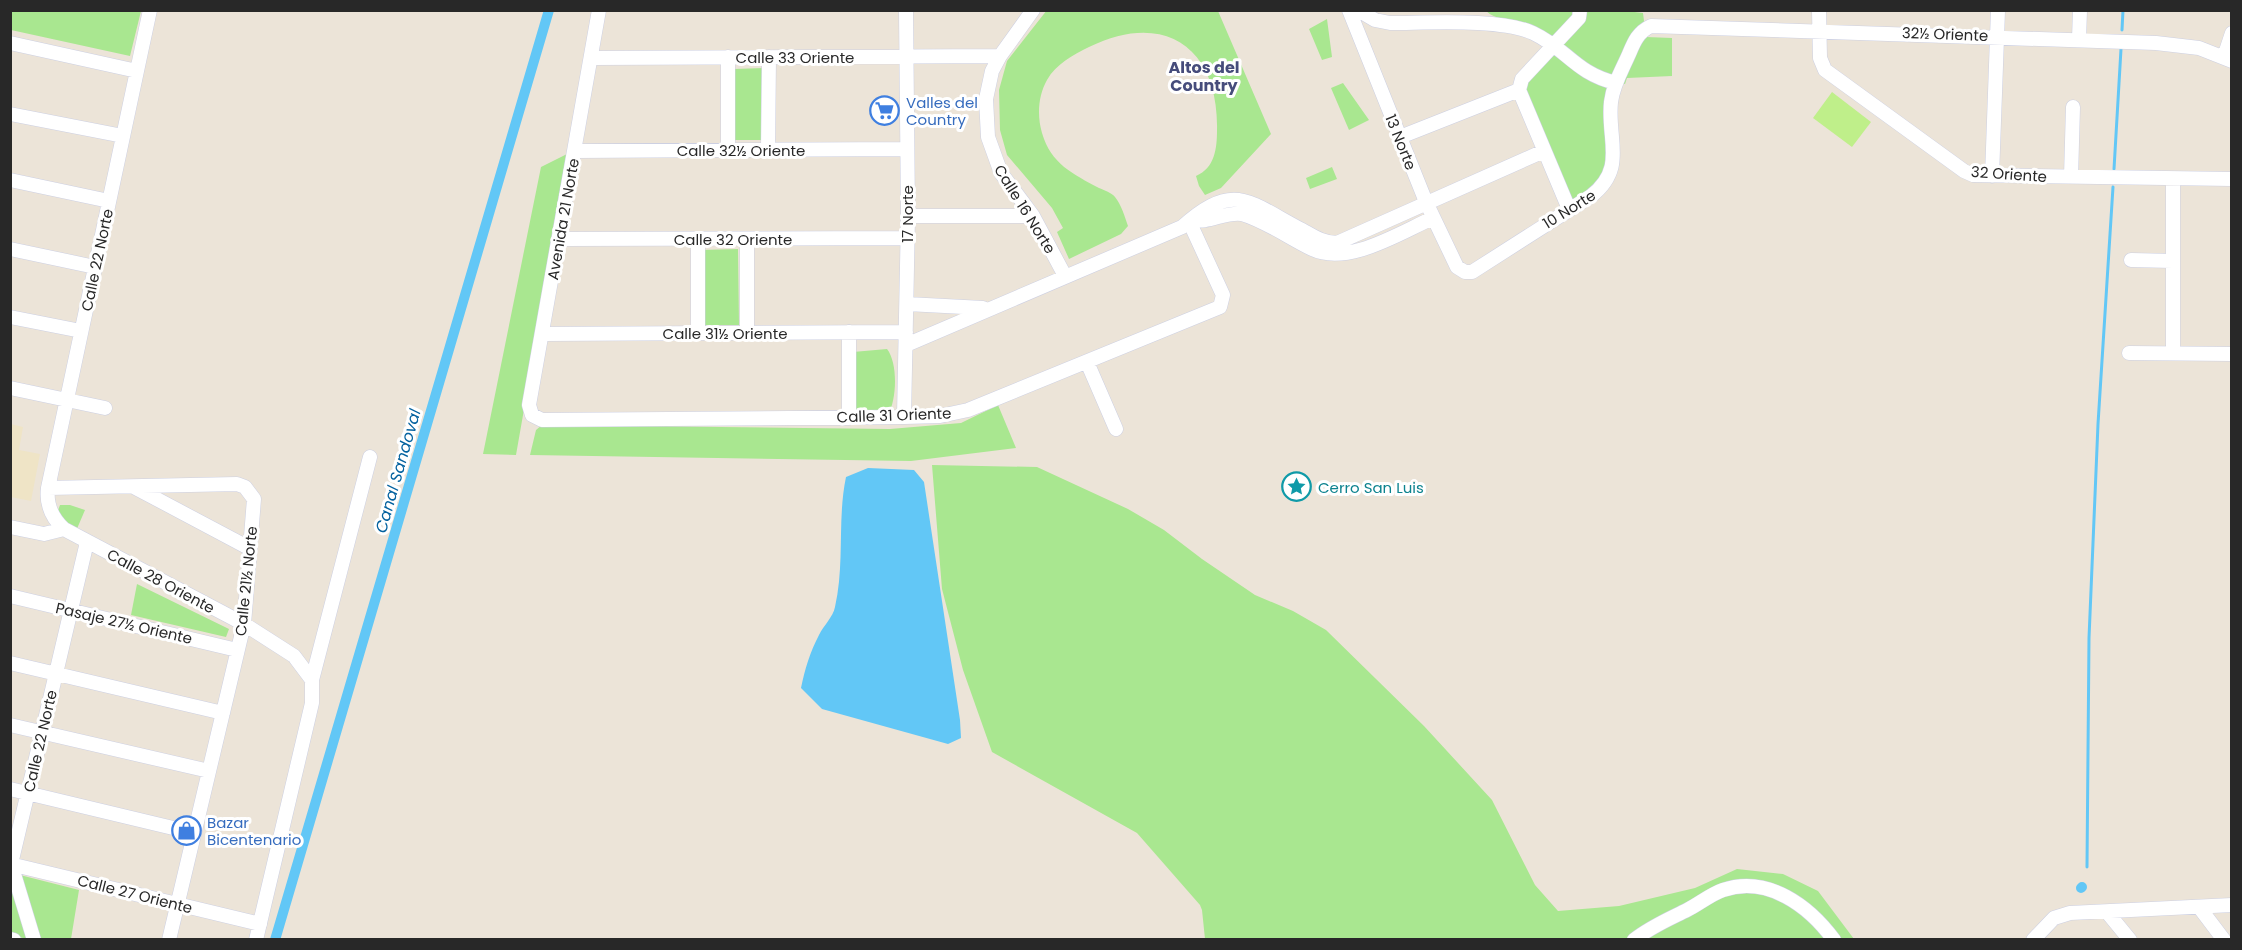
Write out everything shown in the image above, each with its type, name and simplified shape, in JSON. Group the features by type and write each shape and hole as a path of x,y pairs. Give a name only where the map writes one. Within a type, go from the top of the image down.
{"street":[{"name":"Calle 22 Norte","path":"50,509 48,488 150,10"},
{"name":"Avenida 21 Norte","path":"542,420 532,415 529,405 598,10"},
{"name":"17 Norte","path":"904,417 908,238 906,10"},
{"name":"Calle 16 Norte","path":"1033,10 1000,56 989,80 986,99 988,136 1001,173 1033,216 1065,276"},
{"name":"13 Norte","path":"1349,10 1426,202 1461,271"},
{"path":"1358,10 1376,21 1424,17 1506,26 1530,32 1554,46 1591,76 1616,83"},
{"path":"1569,209 1519,90 1522,78 1579,18 1580,10"},
{"path":"1655,26 1656,10"},
{"name":"32 Oriente","path":"1819,10 1820,62 1828,74 1964,171 1973,175 2232,179"},
{"path":"1992,176 1998,10"},
{"path":"2079,39 2080,10"},
{"name":"32½ Oriente","path":"1655,26 1997,36 2186,45 2228,59"},
{"name":"10 Norte","path":"1461,271 1472,272 1600,189 1612,171 1611,107 1616,83 1638,36 1655,26"},
{"path":"2228,59 2232,33"},
{"path":"10,43 137,71"},
{"name":"Calle 33 Oriente","path":"591,58 1000,56"},
{"path":"728,57 728,150"},
{"path":"768,150 769,57"},
{"path":"1400,137 1519,90"},
{"path":"2071,177 2073,107"},
{"path":"10,114 123,136"},
{"name":"Calle 32½ Oriente","path":"574,151 907,149"},
{"path":"1332,249 1426,202 1544,151"},
{"path":"2173,179 2173,353"},
{"path":"10,180 109,201"},
{"path":"906,338 988,308 1182,227 1202,209 1220,201 1242,200 1318,239 1332,249 1351,253 1433,218"},
{"path":"908,216 1033,216"},
{"name":"Calle 31 Oriente","path":"542,420 849,418 954,414 1217,310 1223,303 1223,295 1190,220"},
{"name":"Calle 32 Oriente","path":"559,239 908,238"},
{"path":"698,239 698,333"},
{"path":"747,239 747,333"},
{"path":"10,249 95,267"},
{"path":"2131,260 2173,261"},
{"path":"907,304 988,308"},
{"path":"10,317 81,331"},
{"path":"849,332 849,418"},
{"name":"Calle 31½ Oriente","path":"543,334 849,332 906,338"},
{"path":"2129,353 2232,354"},
{"path":"1087,362 1116,429"},
{"path":"10,388 105,408"},
{"path":"256,939 312,703 312,680 369,457"},
{"name":"Calle 21½ Norte","path":"48,488 237,484 245,487 254,500 244,624 169,939"},
{"path":"133,486 249,548"},
{"name":"Calle 28 Oriente","path":"50,509 64,529 244,624 294,656 312,680"},
{"path":"10,527 44,534 64,529"},
{"name":"Calle 22 Norte","path":"11,864 87,542"},
{"name":"Pasaje 27½ Oriente","path":"10,596 237,650"},
{"path":"10,663 222,713"},
{"path":"10,726 208,771"},
{"path":"10,789 194,833"},
{"path":"11,864 34,939"},
{"name":"Calle 27 Oriente","path":"11,864 260,924"},
{"path":"1634,939 1722,890 1740,887 1761,887 1802,905 1821,922 1834,939"},
{"path":"2033,939 2054,918 2062,914 2232,904"},
{"path":"2199,907 2224,939"},
{"path":"2107,912 2130,939"}],"shaded area":[{"path":"11,424 23,427 19,450 40,454 31,501 11,497"}],"green space":[{"path":"11,10 141,11 130,56 11,30"},
{"path":"1047,10 1218,11 1271,134 1221,188 1205,195 1196,176 1207,168 1214,157 1217,130 1215,101 1208,77 1197,58 1182,44 1163,35 1141,33 1116,37 1089,47 1071,57 1055,69 1044,86 1039,106 1042,133 1051,153 1064,167 1115,197 1128,226 1121,234 1069,259 1057,232 1063,228 1052,208 1007,155 1000,130 999,90 1007,61"},
{"path":"1618,10 1643,13 1646,37 1672,38 1672,76 1627,78 1625,84 1613,80 1592,68 1564,44 1543,31 1498,18 1486,11"},
{"path":"1327,19 1332,57 1322,60 1309,29"},
{"path":"1553,52 1612,86 1608,172 1596,187 1570,204 1523,89 1526,79"},
{"path":"764,68 763,140 734,140 734,69"},
{"path":"1343,83 1369,120 1349,130 1331,88"},
{"path":"1832,92 1871,122 1852,147 1813,118"},
{"path":"569,153 516,455 483,454 541,167"},
{"path":"1332,167 1337,179 1310,189 1306,178"},
{"path":"738,249 739,325 701,325 701,250"},
{"path":"887,349 891,355 895,372 895,391 888,415 854,412 853,352"},
{"path":"998,405 1016,448 911,461 530,455 536,430 542,425 890,429 961,423"},
{"path":"932,465 1037,467 1128,509 1164,530 1255,595 1293,611 1326,630 1424,726 1492,800 1535,885 1558,911 1619,906 1695,888 1737,869 1783,874 1818,891 1854,939 1205,939 1200,905 1137,833 992,752 963,670 942,589"},
{"path":"60,505 70,505 85,510 76,531 62,522 57,513"},
{"path":"137,584 229,629 226,637 131,615"},
{"path":"20,875 79,890 71,939 39,939"},
{"path":"11,883 27,939 11,935"}],"water":[{"path":"868,468 914,470 924,482 960,720 961,738 948,744 822,709 801,688 813,648 835,607 840,574 842,509 846,477"}],"waterway":[{"name":"Canal Sandoval","path":"275,940 549,10"},
{"path":"2122,30 2123,10"},
{"path":"2114,169 2121,49"},
{"path":"2087,867 2089,638 2098,424 2113,187"}],"place":[{"name":"Valles del Country","path":"885,111"},
{"name":"Cerro San Luis","path":"1297,487"},
{"name":"Bazar Bicentenario","path":"186,831"}],"district":[{"name":"Altos del Country","path":"1204,76"}]}
